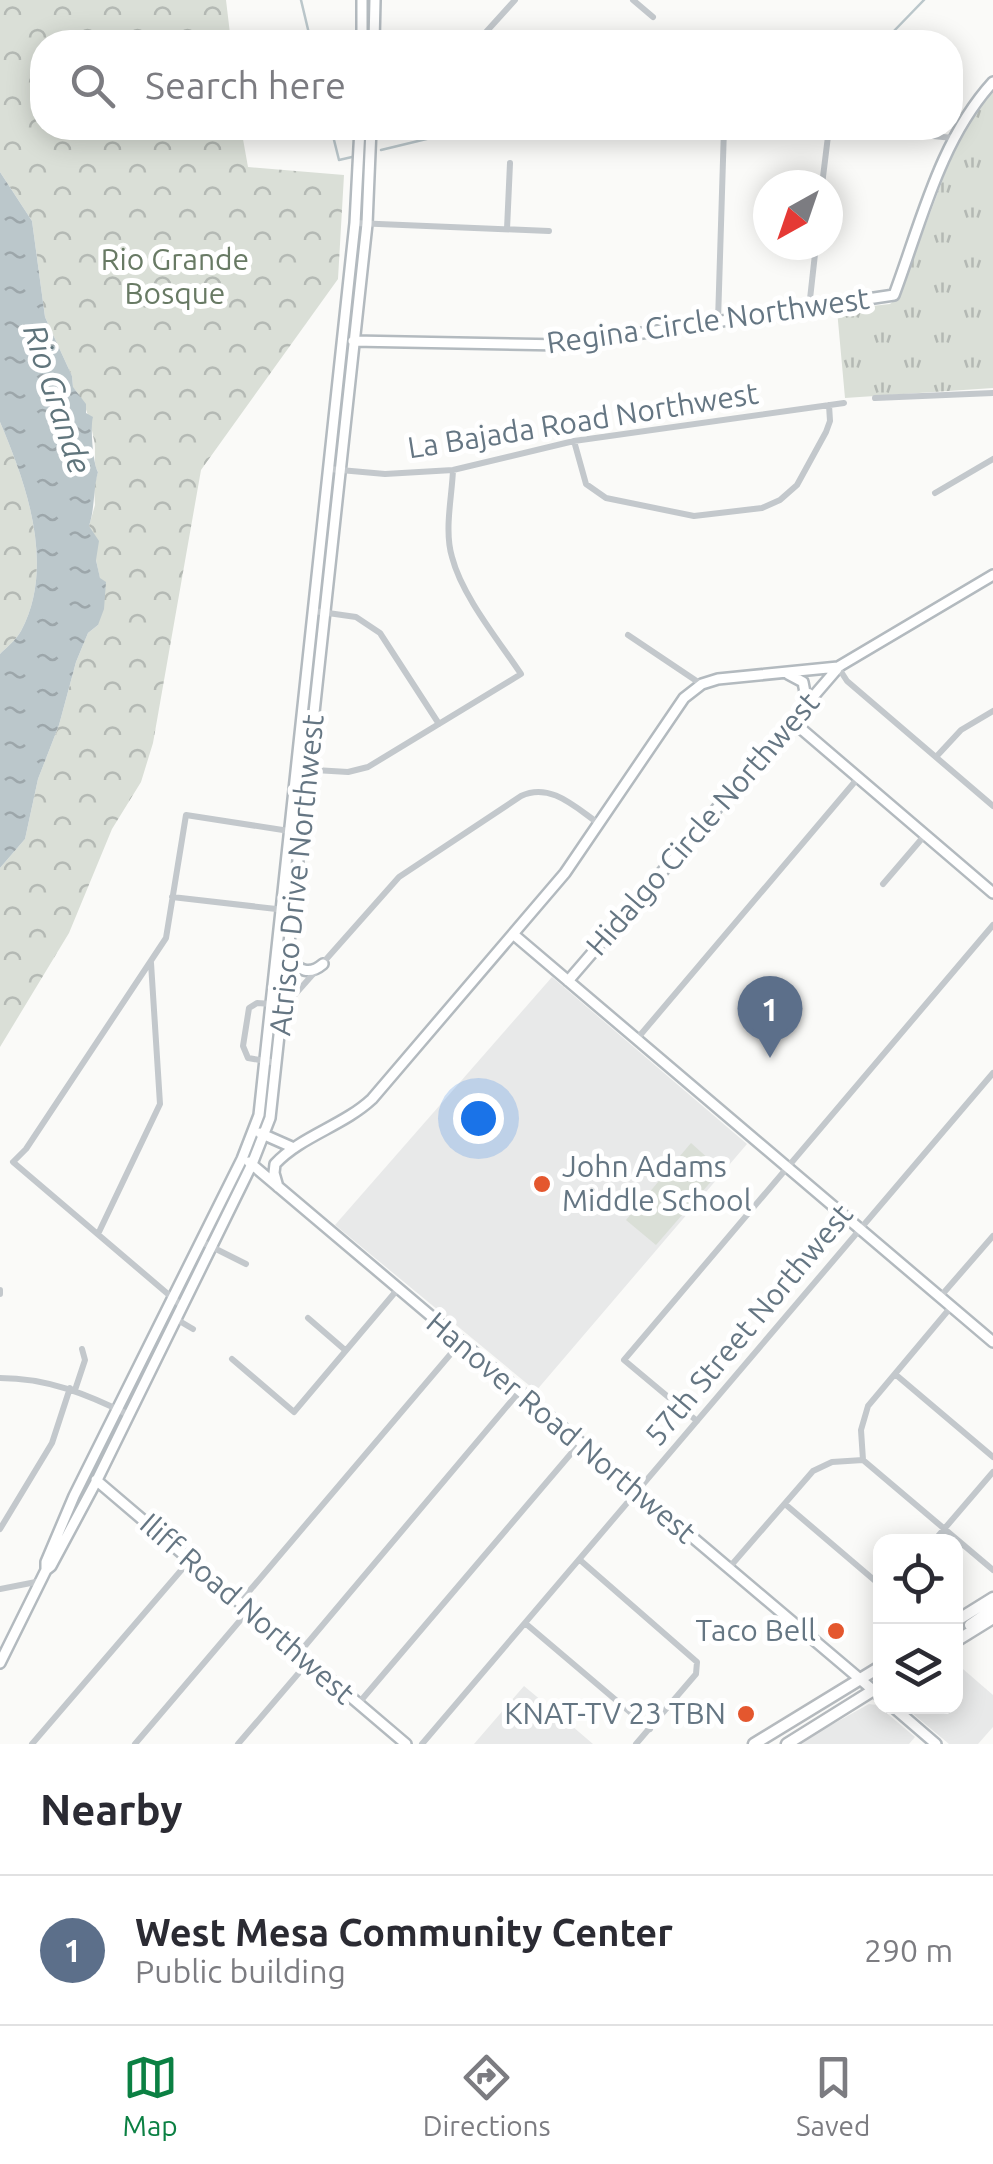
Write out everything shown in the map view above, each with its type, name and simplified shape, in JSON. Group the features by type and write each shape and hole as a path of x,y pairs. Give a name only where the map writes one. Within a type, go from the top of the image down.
{"main road":[{"path":"963,1617 993,1598"},
{"path":"963,1634 970,1624 993,1609"},
{"path":"963,1636 993,1618"},
{"path":"754,1744 873,1672"},
{"path":"787,1744 873,1694"}],"street":[{"path":"362,0 362,30"},
{"path":"374,30 375,0"},
{"path":"489,30 515,0"},
{"path":"633,0 652,16"},
{"path":"963,121 993,82"},
{"name":"Atrisco Drive Northwest","path":"272,1062 272,1004 282,910 326,613 359,140"},
{"name":"Atrisco Drive Northwest","path":"304,769 314,611 355,342 370,140"},
{"path":"718,322 724,140"},
{"path":"824,170 828,140"},
{"name":"Regina Circle Northwest","path":"343,340 563,346 894,295 952,140"},
{"path":"507,229 510,164"},
{"path":"355,223 549,231"},
{"path":"809,310 814,260"},
{"path":"876,398 993,393"},
{"name":"La Bajada Road Northwest","path":"335,470 398,474 453,470 574,441 844,403"},
{"path":"574,441 580,474 586,484 606,498 694,516 762,508 798,485 826,432 829,405"},
{"path":"935,493 993,459"},
{"path":"304,769 348,772 368,767 520,674 460,580 451,557 453,470"},
{"path":"278,1187 275,1164 372,1099 565,873 674,708 702,684 726,677 838,667 993,574"},
{"path":"314,611 356,617 380,633 439,724"},
{"path":"628,634 702,684"},
{"path":"838,667 847,682 993,806"},
{"name":"Hidalgo Circle Northwest","path":"568,982 838,667"},
{"path":"785,673 803,682 807,703"},
{"path":"936,758 961,730 993,711"},
{"path":"792,721 993,893"},
{"path":"636,1040 858,778"},
{"path":"272,1062 248,1058 243,1046 249,1008 257,1003 283,1009 399,877 525,794 539,790 554,794 598,823"},
{"path":"182,1306 12,1162 26,1150 166,938 186,815 296,832"},
{"name":"Atrisco Drive Northwest","path":"43,1576 52,1566 129,1415 260,1133 283,1009 294,911 296,832"},
{"path":"883,884 925,835"},
{"path":"172,897 294,911"},
{"path":"697,1422 624,1360 993,925"},
{"path":"512,934 993,1342"},
{"path":"290,950 300,969 313,970 323,964"},
{"path":"98,1234 160,1104 151,962"},
{"name":"57th Street Northwest","path":"422,1744 993,1073"},
{"path":"260,1133 294,1148"},
{"name":"Hanover Road Northwest","path":"247,1161 728,1570 873,1688"},
{"path":"940,1297 993,1236"},
{"path":"207,1244 246,1264"},
{"name":"Atrisco Drive Northwest","path":"0,1664 173,1298 207,1244"},
{"path":"232,1359 294,1412 397,1290"},
{"path":"864,1460 863,1418 868,1406 951,1307"},
{"path":"308,1318 345,1350"},
{"path":"176,1319 193,1328"},
{"path":"240,1602 460,1342"},
{"path":"0,1529 52,1443 85,1360 82,1349"},
{"path":"895,1374 993,1456"},
{"path":"0,1378 26,1378 72,1389 129,1415"},
{"path":"299,1653 518,1392"},
{"path":"358,1704 580,1443"},
{"path":"728,1570 821,1465 864,1460 993,1570"},
{"path":"939,1534 993,1472"},
{"name":"Iliff Road Northwest","path":"87,1474 406,1744"},
{"path":"785,1504 873,1579"},
{"path":"32,1744 190,1560"},
{"path":"580,1560 694,1658 698,1668 636,1744"},
{"path":"0,1588 43,1576"},
{"path":"135,1744 249,1610"},
{"path":"525,1624 650,1729"},
{"path":"238,1744 308,1662"},
{"path":"901,1714 936,1744"}],"shaded area":[{"name":"John Adams Middle School","path":"552,977 747,1144 536,1391 335,1225"},
{"path":"963,1669 993,1695 993,1727 978,1744 949,1744 913,1714 963,1714"},
{"path":"524,1686 572,1726 593,1744 474,1744"},
{"path":"869,1704 873,1704 873,1714 888,1714 915,1737 909,1744 797,1744"}],"green space":[{"name":"Rio Grande Bosque","path":"0,0 226,0 230,30 30,30 30,140 243,140 248,167 344,175 338,279 201,470 153,743 141,782 112,829 69,933 0,1047 0,868 25,839 38,779 59,725 76,662 88,633 98,625 100,579 89,526 98,472 91,427 45,317 32,221 0,172"},
{"path":"993,87 993,388 845,398 837,310 890,304 899,296 956,144 963,140 964,127"},
{"path":"0,422 27,498 37,552 31,606 19,634 0,654"},
{"path":"691,1143 721,1170 656,1245 626,1220"}],"water":[{"name":"Rio Grande","path":"0,172 32,221 45,317 72,376 73,387 86,404 86,413 93,417 92,445 98,472 89,526 99,541 96,560 100,578 106,582 104,609 76,662 59,725 38,779 25,839 0,868 0,654 19,634 31,606 37,552 27,498 0,422"}],"waterway":[{"path":"301,0 308,30"},
{"path":"895,30 924,0"},
{"path":"334,140 339,160 352,157"},
{"path":"381,150 422,140"}],"place":[{"name":"West Mesa Community Center","path":"770,1058"},
{"name":"John Adams Middle School","path":"542,1184"},
{"name":"Taco Bell","path":"836,1631"},
{"name":"KNAT-TV 23 TBN","path":"746,1714"}]}
